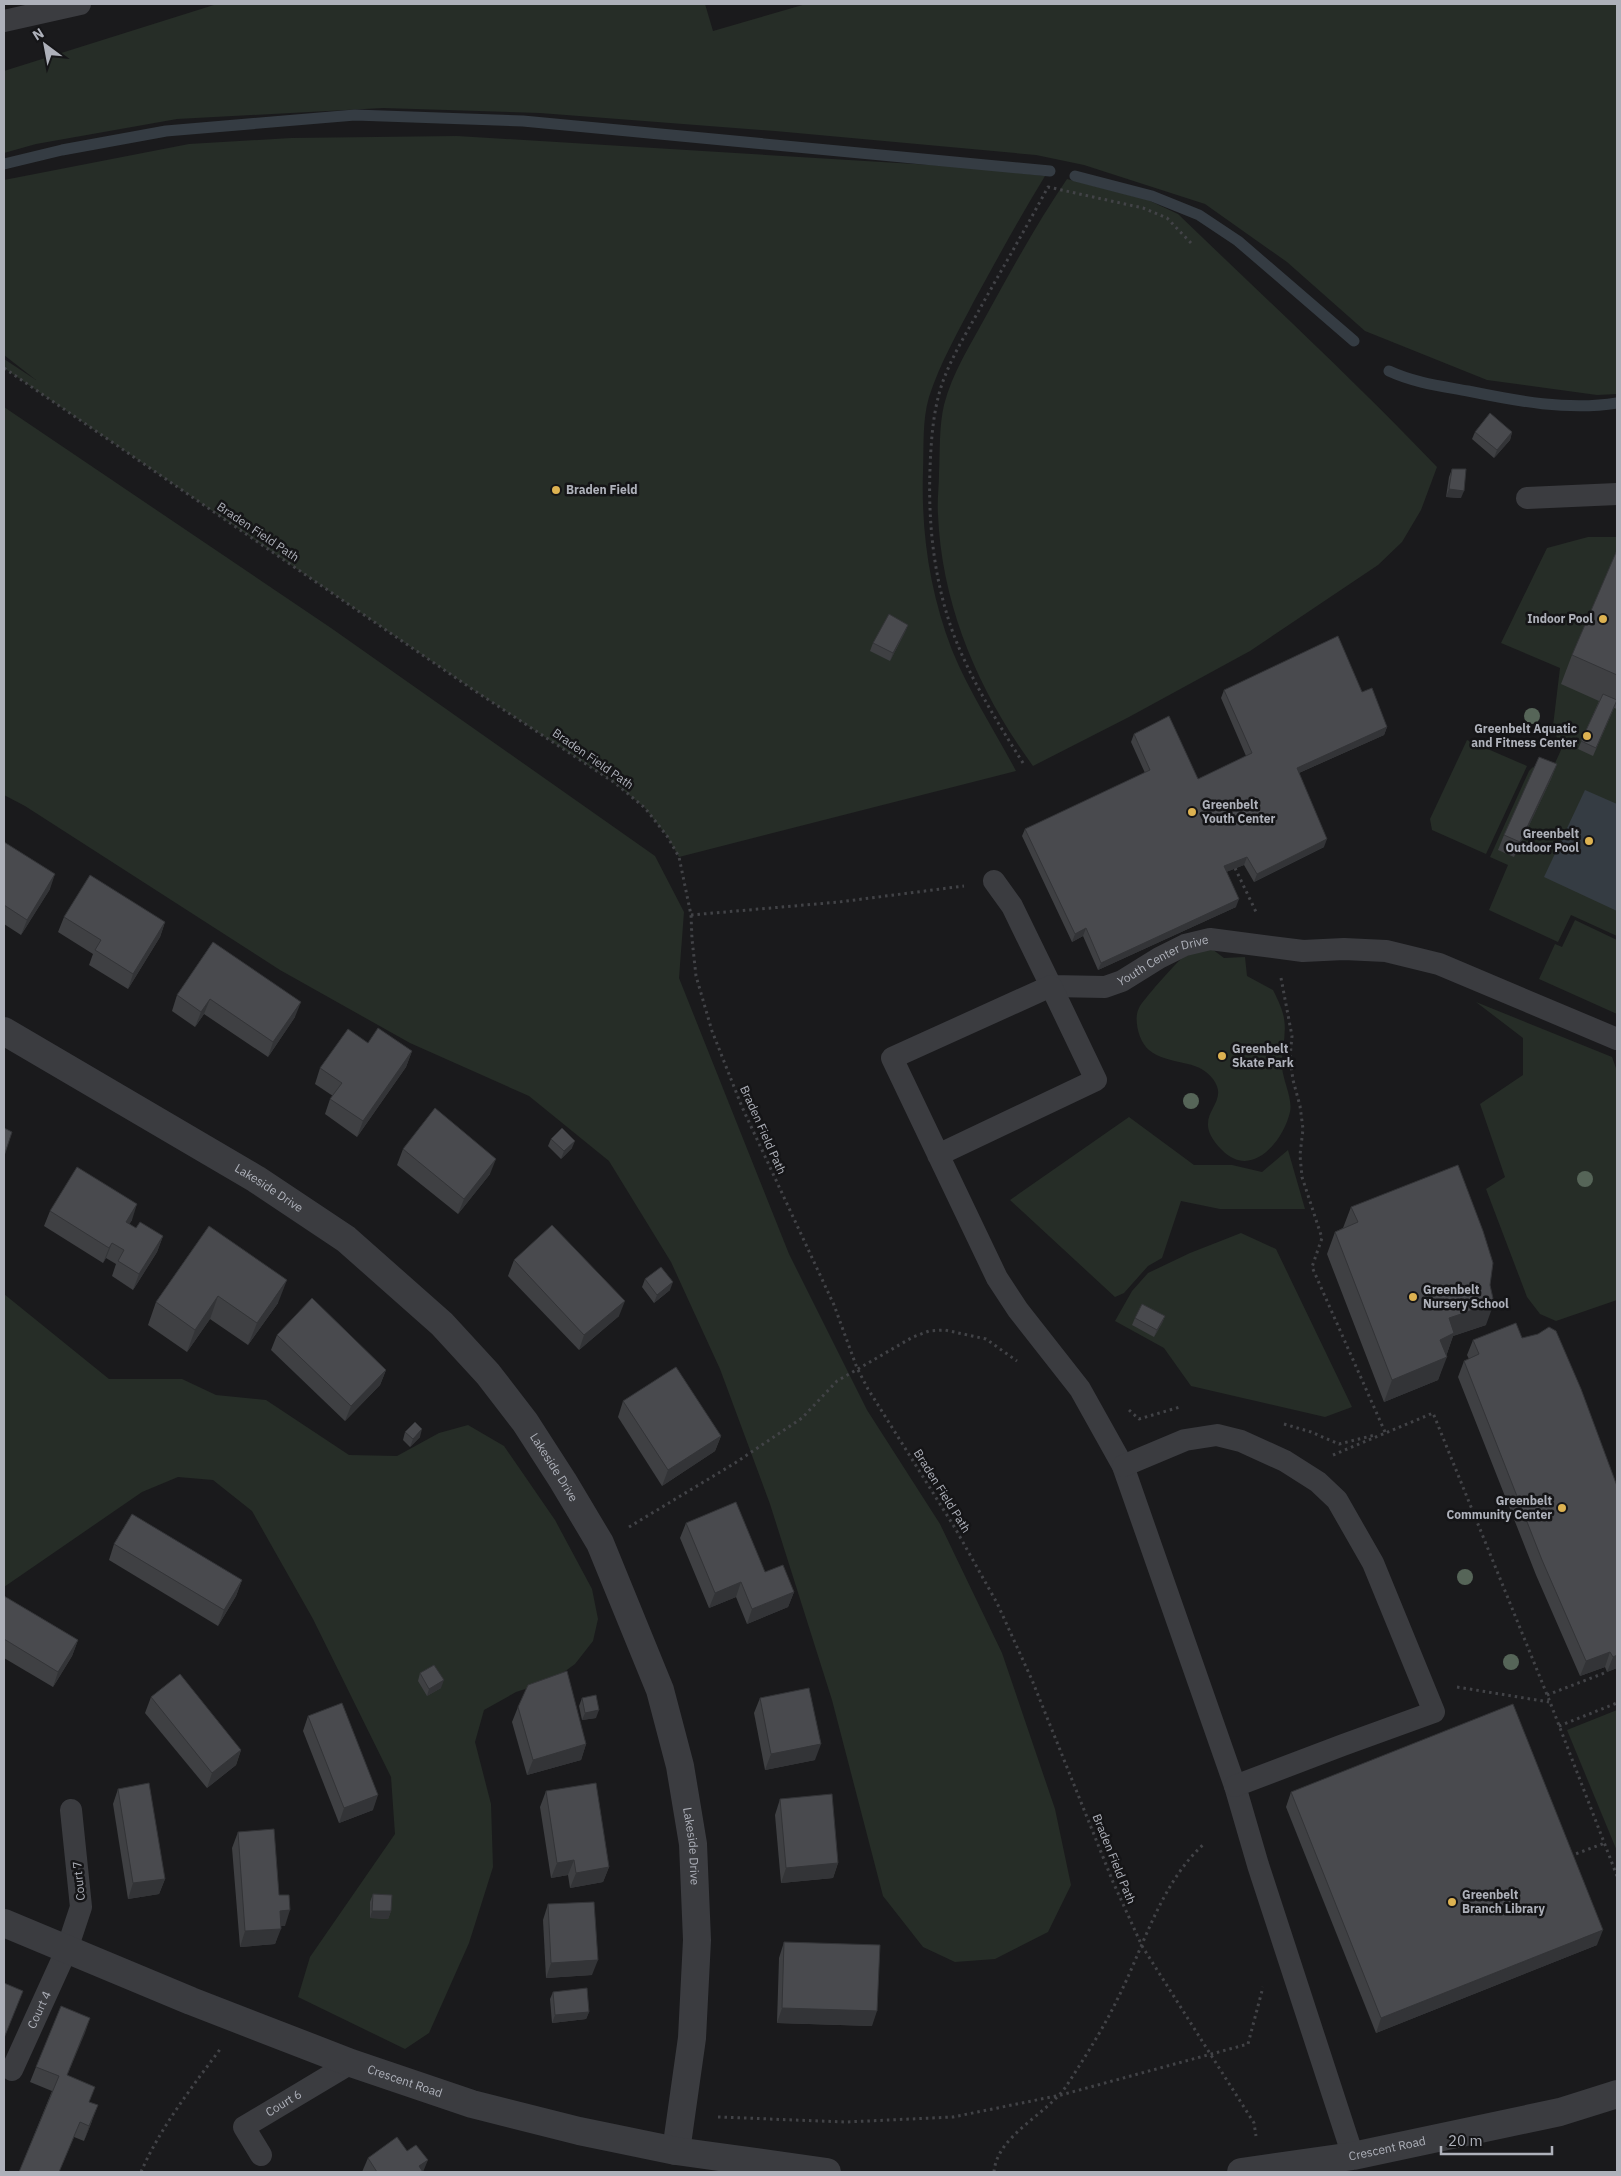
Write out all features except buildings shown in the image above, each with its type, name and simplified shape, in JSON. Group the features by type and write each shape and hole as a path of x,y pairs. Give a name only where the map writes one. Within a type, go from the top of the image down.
{"street":[{"name":"Lakeside Drive","path":"4,1030 256,1179 346,1239 442,1324 488,1374 525,1422 563,1481 600,1543 660,1690 680,1766 693,1844 697,1940 692,2038 676,2151"},
{"name":"Crescent Road","path":"4,1922 191,2001 351,2063 472,2104 579,2131 676,2151 827,2172"},
{"name":"Crescent Road","path":"1241,2172 1353,2156 1560,2112 1617,2094"}],"lane":[{"path":"4,21 80,4"},
{"path":"1527,498 1617,494"},
{"path":"938,1155 1096,1080 1012,906 994,881"},
{"name":"Youth Center Drive","path":"1051,986 1105,987 1122,981 1159,958 1185,945 1210,939 1303,951 1344,949 1386,951 1439,964 1617,1039"},
{"path":"1051,986 892,1058 997,1278 1018,1310 1080,1389 1123,1466 1235,1786 1258,1865 1353,2156"},
{"path":"1123,1466 1185,1440 1217,1435 1241,1441 1300,1469 1318,1482 1336,1500 1351,1523 1372,1563 1434,1712 1235,1786"},
{"name":"Court 7","path":"67,1949 81,1907 71,1810"},
{"name":"Court 4","path":"12,2070 67,1949"},
{"name":"Court 6","path":"261,2155 244,2127 351,2063"}],"path":[{"path":"1023,763 971,675 952,630 941,591 932,544 929,502 935,419 942,383 960,345 1048,187 1143,208 1167,218 1191,243"},
{"name":"Braden Field Path","path":"4,368 447,672 615,783 645,808 668,836 679,857 692,916 692,939 696,976 712,1031 742,1107 834,1305 857,1368 868,1389 955,1528 997,1602 1032,1680 1113,1882 1142,1946 1254,2123 1257,2139"},
{"path":"1235,868 1274,948 1287,1001 1292,1036 1290,1058 1303,1130 1300,1155 1302,1177 1322,1238 1312,1266 1385,1432"},
{"path":"692,916 839,902 994,881"},
{"path":"600,1543 735,1463 802,1418 837,1381 913,1337 930,1331 945,1330 986,1339 1024,1367"},
{"path":"1300,1469 1433,1413 1550,1702 1617,1876"},
{"path":"1547,1695 1607,1672"},
{"path":"1472,1690 1550,1702"},
{"path":"1559,1726 1617,1703"},
{"path":"994,2172 995,2160 1008,2141 1061,2095 1090,2050 1118,2000 1171,1886 1190,1857 1205,1843"},
{"path":"1563,1859 1604,1843"},
{"path":"718,2117 846,2122 953,2117 1061,2095 1248,2044 1263,1987"},
{"path":"141,2172 147,2157 196,2082 221,2048"}],"shaded area":[{"path":"217,4 705,4 713,31 806,4 1617,4 1617,394 1597,395 1487,380 1365,331 1287,262 1205,204 1084,165 1036,155 775,131 540,113 383,108 177,119 36,144 4,153 4,71"},
{"name":"Braden Field","path":"457,136 981,168 1045,176 991,270 944,360 929,397 925,415 924,434 923,495 925,540 938,607 959,666 1016,771 679,857 667,836 645,808 615,783 472,689 4,368 4,359 36,380 4,355 4,180 189,144 291,138"},
{"path":"1067,179 1148,200 1178,214 1342,371 1437,467 1421,510 1402,542 1378,565 1250,651 1129,717 1033,766 1014,738 980,678 967,647 947,583 938,515 940,430 947,393 962,359 1025,246"},
{"path":"4,407 331,628 655,856 684,912 679,978 789,1254 867,1410 940,1524 1002,1653 1055,1809 1071,1885 1048,1932 995,1959 955,1962 923,1947 883,1896 832,1700 770,1504 720,1369 671,1262 609,1161 529,1096 410,1043 280,970 25,806 4,795"},
{"name":"Greenbelt Aquatic and Fitness Center","path":"1588,537 1617,537 1617,936 1571,915 1558,942 1489,910 1508,865 1490,857 1529,771 1533,767 1550,774 1561,750 1553,726 1560,668 1501,643 1547,548"},
{"path":"1467,740 1527,766 1486,854 1432,830 1430,819"},
{"name":"Greenbelt Outdoor Pool","path":"1585,790 1617,804 1617,911 1544,877"},
{"path":"1575,920 1617,940 1617,1014 1539,979 1555,944 1562,947"},
{"name":"Greenbelt Skate Park","path":"1208,946 1224,958 1245,957 1247,976 1273,990 1283,1014 1285,1034 1282,1067 1290,1101 1290,1112 1280,1135 1273,1145 1264,1154 1244,1161 1233,1158 1222,1150 1212,1138 1208,1128 1209,1119 1218,1096 1218,1088 1213,1079 1207,1072 1199,1068 1165,1058 1149,1050 1142,1042 1138,1030 1137,1013 1141,1004 1181,959"},
{"path":"1476,1002 1612,1057 1617,1071 1617,1300 1556,1321 1540,1314 1527,1297 1486,1189 1505,1177 1480,1104 1523,1075 1523,1038"},
{"path":"1129,1117 1194,1165 1232,1165 1262,1172 1288,1150 1305,1209 1220,1209 1181,1201 1162,1258 1148,1266 1124,1293 1115,1297 1010,1200"},
{"path":"1241,1233 1276,1249 1352,1407 1325,1417 1191,1386 1164,1348 1115,1321 1132,1291 1148,1273 1190,1253"},
{"path":"4,1294 109,1379 182,1379 216,1395 266,1400 349,1455 397,1456 439,1433 468,1425 504,1446 555,1520 592,1589 598,1619 593,1641 575,1664 553,1680 516,1692 484,1710 475,1742 491,1804 493,1867 469,1943 429,2033 405,2049 298,1997 310,1957 395,1834 391,1777 313,1619 252,1511 213,1480 178,1477 142,1492 4,1587"},
{"path":"1617,1710 1617,1851 1567,1730"}],"waterway":[{"path":"4,164 62,150 166,131 355,115 523,121 1050,171"},
{"path":"1075,176 1152,196 1199,215 1238,241 1354,341"},
{"path":"1389,371 1428,384 1542,404 1580,406 1617,403"}],"place":[{"name":"Braden Field","path":"556,490"},
{"name":"Indoor Pool","path":"1603,619"},
{"name":"Greenbelt Aquatic and Fitness Center","path":"1587,736"},
{"name":"Greenbelt Youth Center","path":"1192,812"},
{"name":"Greenbelt Outdoor Pool","path":"1589,841"},
{"name":"Greenbelt Skate Park","path":"1222,1056"},
{"name":"Greenbelt Nursery School","path":"1413,1297"},
{"name":"Greenbelt Community Center","path":"1562,1508"},
{"name":"Greenbelt Branch Library","path":"1452,1902"}]}
